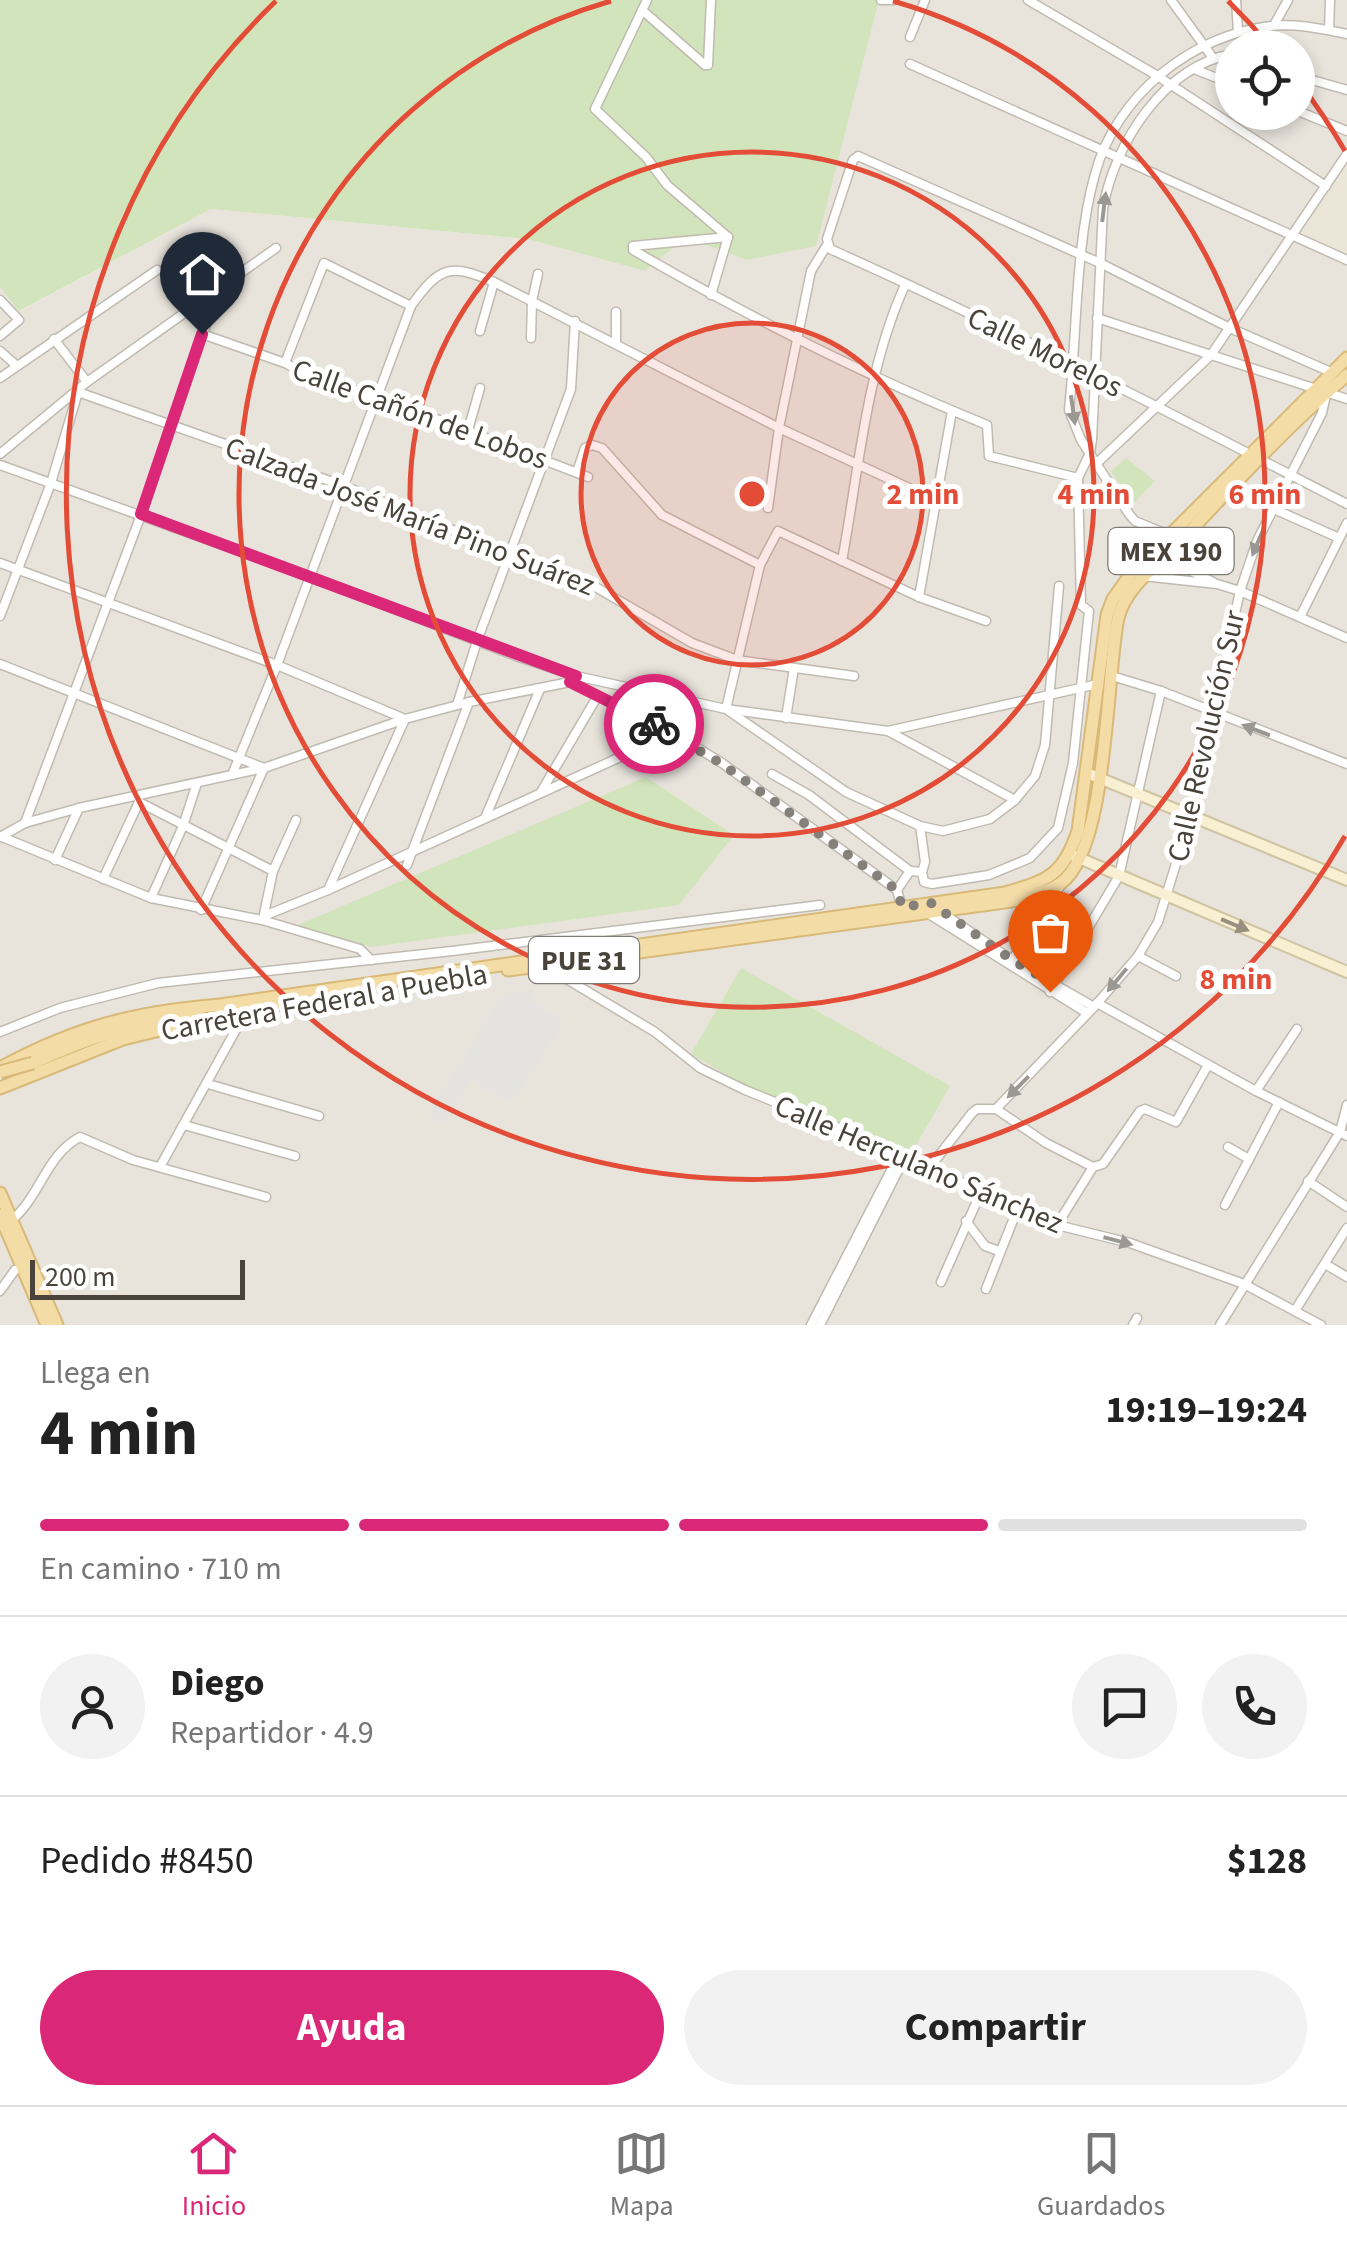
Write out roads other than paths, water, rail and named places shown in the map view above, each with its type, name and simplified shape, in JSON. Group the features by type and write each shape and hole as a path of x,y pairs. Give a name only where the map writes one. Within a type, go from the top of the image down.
{"main road":[{"name":"MEX 190","path":"1160,554 1169,535 1322,389 1343,376 1347,358"},
{"name":"MEX 190","path":"1094,775 1098,684 1113,617 1139,573 1255,454"},
{"name":"MEX 190","path":"1094,775 1112,676 1113,617"},
{"path":"1062,883 1075,857 1094,775"},
{"name":"Carretera Federal a Puebla","path":"2,1067 126,1016 359,991 954,904 1042,882 1075,857"},
{"name":"Carretera Federal a Puebla","path":"954,904 1019,900 1062,883"},
{"name":"Carretera Federal a Puebla","path":"2,1084 123,1039 248,1005 504,963 543,962"},
{"path":"2,1067 33,1063 86,1038 144,1022 218,1016"},
{"path":"2,1067 19,1066 20,1080"},
{"path":"0,1193 18,1266"},
{"path":"6,1217 50,1324"},
{"path":"0,1235 50,1324"}],"street":[{"path":"646,0 595,109 646,156 666,185 728,237"},
{"path":"642,10 705,65 712,0"},
{"path":"880,0 894,0"},
{"path":"910,37 925,0"},
{"path":"1028,0 1039,3 1156,76 1326,186"},
{"path":"1113,617 1089,611 1080,604 1078,478 1090,453 1102,208 1108,176 1134,125 1172,87 1213,58 1170,0"},
{"path":"1236,0 1238,30"},
{"path":"1274,25 1288,0"},
{"path":"1329,30 1330,0"},
{"path":"1248,30 1274,25 1347,34"},
{"path":"1169,535 1135,520 1090,453 1069,410 1082,257 1094,176 1103,150 1156,76 1215,41"},
{"path":"910,64 1347,260"},
{"path":"1194,69 1215,77"},
{"path":"1315,81 1347,90"},
{"path":"1315,117 1347,130"},
{"path":"1097,463 1212,356 1347,154"},
{"path":"768,508 778,428 811,271 827,245 856,156 1343,376"},
{"path":"711,296 728,237"},
{"path":"728,237 632,248 711,296 988,426 988,456 1078,478"},
{"name":"Calle Morelos","path":"827,245 1074,363 1347,504"},
{"path":"0,454 87,382 276,248"},
{"path":"285,364 324,263 412,306"},
{"path":"0,378 158,270"},
{"path":"232,775 412,306 428,282 446,272 465,270 494,282 778,428 936,501"},
{"path":"531,338 538,274"},
{"path":"480,331 494,282"},
{"path":"842,561 874,375 890,317 905,285"},
{"path":"0,300 19,320 0,336"},
{"path":"616,312 616,343"},
{"path":"25,823 141,514 208,318"},
{"path":"1097,318 1347,399"},
{"path":"457,705 476,640 512,554 571,389 574,321"},
{"name":"Calle Cañón de Lobos","path":"202,334 285,364 321,382 376,396 577,472 585,448 602,448 662,514 760,565"},
{"path":"54,339 87,382"},
{"path":"0,351 17,366"},
{"path":"468,430 480,388"},
{"name":"Calle Revolución Sur","path":"930,1167 972,1113 996,1109 1093,1008 1138,956 1158,922 1190,815 1240,591 1257,541 1322,413 1322,389"},
{"path":"0,616 51,482 78,392"},
{"name":"Calzada José María Pino Suárez","path":"78,392 344,486 580,578 692,643 738,660 854,676"},
{"path":"920,597 952,411"},
{"path":"0,466 309,576 573,679 726,709 888,731 1098,684"},
{"path":"577,472 588,476"},
{"path":"1274,508 1339,538"},
{"path":"1300,617 1347,523"},
{"path":"726,709 760,565 778,532 920,597 986,621"},
{"path":"1160,554 1217,584"},
{"path":"0,563 277,665 405,719"},
{"path":"1139,573 1240,591 1347,638"},
{"path":"726,709 846,792 920,826 942,831 990,819 1015,800 1035,776 1045,745 1046,697 1059,586"},
{"path":"920,826 924,882 932,884 989,875 1030,858 1058,828 1073,764 1089,611"},
{"path":"0,664 264,768"},
{"path":"786,718 794,668"},
{"path":"1112,676 1161,691 1347,764"},
{"path":"1,837 25,823 79,808 138,799 264,768 405,719 573,679"},
{"path":"573,679 597,697 673,733 722,764 897,890 903,911"},
{"path":"485,818 540,689"},
{"path":"1052,988 1119,876 1161,691"},
{"path":"540,793 597,697"},
{"path":"407,865 469,702"},
{"path":"328,890 405,719"},
{"path":"888,731 1015,800"},
{"path":"263,918 673,733"},
{"path":"201,910 264,768"},
{"path":"772,774 910,871 922,872"},
{"path":"1094,775 1347,880"},
{"path":"151,898 197,783"},
{"path":"138,799 228,850 273,870"},
{"path":"102,879 138,799"},
{"path":"55,860 79,808"},
{"path":"263,918 273,870 296,820"},
{"path":"1,837 151,898 201,910 263,918 360,948 370,960"},
{"path":"1075,857 1347,972"},
{"path":"897,890 910,871"},
{"path":"1010,963 1062,883"},
{"path":"0,1032 60,1008 158,983 820,905"},
{"path":"929,908 1052,988 1344,1134"},
{"path":"501,945 504,963"},
{"path":"1138,956 1176,976"},
{"name":"Calle Herculano Sánchez","path":"543,962 655,1032 700,1068 745,1090 903,1154 1017,1210 1244,1284 1322,1325"},
{"path":"161,1165 248,1005"},
{"path":"1256,1091 1297,1029"},
{"path":"1057,1225 1093,1167 1103,1164 1142,1110 1172,1121 1178,1119 1208,1065"},
{"path":"208,1084 318,1116"},
{"path":"1226,1205 1278,1102"},
{"path":"1220,1325 1308,1181 1344,1134 1347,1105"},
{"path":"996,1109 1093,1167"},
{"path":"184,1125 294,1156"},
{"path":"6,1217 32,1200 56,1154 80,1137 133,1160 266,1197"},
{"path":"1228,1147 1249,1159"},
{"path":"811,1325 827,1302 903,1154"},
{"path":"1308,1181 1347,1207"},
{"path":"941,1282 981,1192"},
{"path":"986,1289 1017,1210"},
{"path":"966,1221 985,1246 999,1251"},
{"path":"1296,1309 1347,1228"},
{"path":"1324,1264 1347,1277"},
{"path":"0,1290 18,1266"},
{"path":"820,1325 827,1302"}]}
